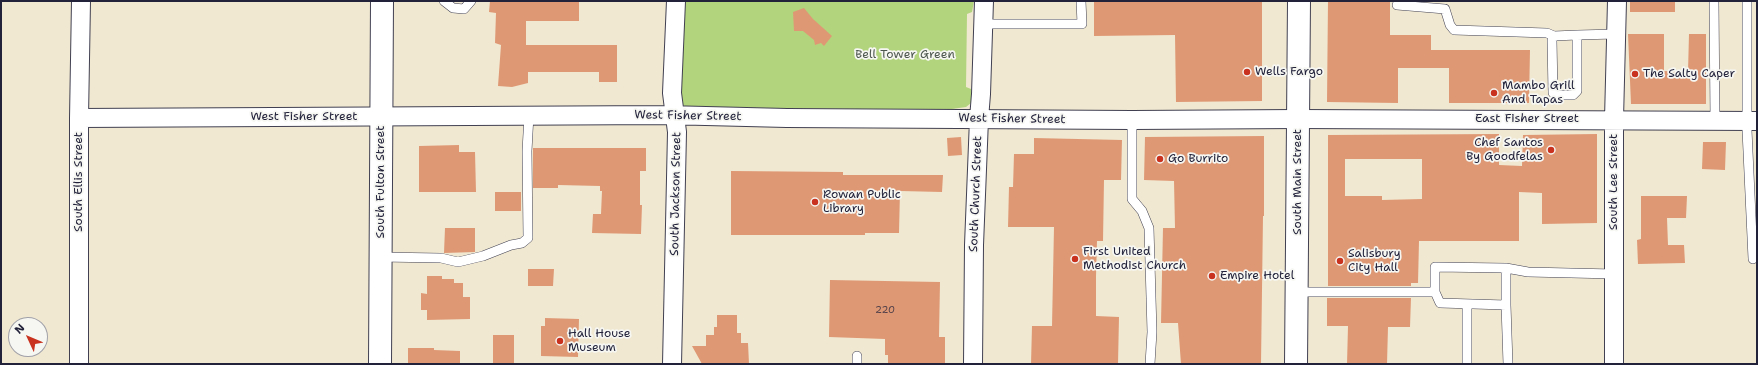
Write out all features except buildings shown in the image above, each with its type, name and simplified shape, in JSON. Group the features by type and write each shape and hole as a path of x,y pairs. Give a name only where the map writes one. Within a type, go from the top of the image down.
{"street":[{"name":"South Ellis Street","path":"79,364 79,118 81,1"},
{"name":"South Fulton Street","path":"380,364 382,1"},
{"name":"South Jackson Street","path":"672,364 677,140 676,115 672,93 676,1"},
{"name":"South Church Street","path":"973,364 974,245 984,1"},
{"name":"South Main Street","path":"1296,364 1299,1"},
{"name":"South Lee Street","path":"1614,364 1614,119 1617,1"},
{"name":"West Fisher Street","path":"79,118 529,115 676,115 787,118 1132,120 1298,118"},
{"name":"East Fisher Street","path":"1298,118 1752,121"}],"lane":[{"path":"444,1 454,8 464,9 471,1"},
{"path":"983,24 1082,24 1081,1"},
{"path":"1714,1 1715,120"},
{"path":"1747,1 1752,121 1753,259"},
{"path":"1397,5 1445,9 1450,25 1454,30 1547,33 1554,36 1616,34"},
{"path":"1554,36 1552,40 1553,93 1556,95 1573,95 1577,91 1577,35"},
{"path":"380,257 441,258 458,262 483,256 511,245 522,243 528,238 527,151 529,115"},
{"path":"1132,120 1132,199 1142,211 1148,228 1152,332 1150,364"},
{"path":"1506,304 1440,303 1435,292 1435,267 1506,268 1528,272 1614,274"},
{"path":"1506,268 1508,364"},
{"path":"1297,292 1435,292"},
{"path":"1467,304 1467,364"}],"green space":[{"name":"Bell Tower Green","path":"678,1 974,1 972,12 967,14 966,87 971,89 971,103 966,107 945,110 686,107 678,101"}],"place":[{"name":"Wells Fargo","path":"1247,72"},
{"name":"The Salty Caper","path":"1635,74"},
{"name":"Mambo Grill And Tapas","path":"1494,93"},
{"name":"Chef Santos By Goodfelas","path":"1551,150"},
{"name":"Go Burrito","path":"1160,159"},
{"name":"Rowan Public Library","path":"815,202"},
{"name":"First United Methodist Church","path":"1075,259"},
{"name":"Salisbury City Hall","path":"1340,261"},
{"name":"Empire Hotel","path":"1212,276"},
{"name":"Hall House Museum","path":"560,341"}]}
